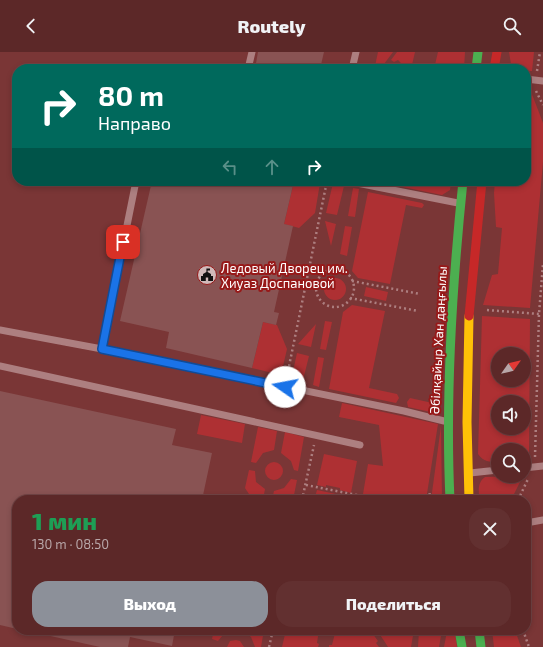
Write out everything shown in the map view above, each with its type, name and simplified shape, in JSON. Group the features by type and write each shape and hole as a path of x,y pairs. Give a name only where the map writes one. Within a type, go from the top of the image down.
{"main road":[{"path":"477,64 478,52"},
{"path":"495,64 497,52"},
{"name":"Әбілқайыр Хан даңғылы","path":"450,495 469,309 470,205 464,186"},
{"name":"Әбілқайыр Хан даңғылы","path":"469,495 468,473 457,422 451,308 470,205 480,186"},
{"path":"460,635 462,647"},
{"path":"480,635 481,647"}],"lane":[{"path":"249,64 252,52"},
{"path":"353,64 356,52"},
{"path":"531,80 543,81"},
{"path":"102,349 135,186"},
{"path":"373,186 470,205"},
{"path":"0,330 102,349 457,422"},
{"path":"0,366 360,445"},
{"path":"531,467 543,466"},
{"path":"468,473 491,471"},
{"path":"531,522 543,520"}],"path":[{"path":"537,71 540,52"},
{"path":"535,88 543,105"},
{"path":"285,387 326,186"},
{"path":"520,495 534,467 539,314 543,264"},
{"path":"335,269 346,274 352,281 353,290 350,298 343,305 338,307 326,305 317,296 316,283 323,273 335,269"},
{"path":"352,281 420,294"},
{"path":"307,282 316,283"},
{"path":"350,298 418,311"},
{"path":"482,310 539,314"},
{"path":"303,495 316,435"},
{"path":"306,485 357,495"},
{"path":"269,647 272,635"},
{"path":"525,635 529,647"}],"shaded area":[{"path":"378,52 393,52 384,64 375,64"},
{"path":"397,52 415,52 412,64 401,64 398,60 394,62 391,60"},
{"path":"438,52 465,52 464,64 435,64"},
{"path":"509,52 534,52 532,71 531,64 511,64"},
{"path":"531,92 543,123 543,162 530,308 483,305 492,275 498,274 502,228 496,227 495,186 531,186"},
{"path":"293,186 320,186 315,213 299,228 284,224"},
{"path":"332,186 344,186 337,215 326,213"},
{"path":"398,186 450,186 450,190 442,195"},
{"path":"353,188 359,189 355,217 348,216"},
{"path":"368,192 422,203 424,205 422,208 406,205 390,284 358,278 352,271"},
{"path":"325,221 336,224 331,246"},
{"path":"345,226 352,227 347,256 340,254"},
{"path":"335,278 343,281 346,289 343,297 335,300 327,297 324,289 327,281"},
{"path":"366,287 388,292 386,301 364,296"},
{"path":"352,305 385,311 369,388 397,394 399,398 396,403 329,389 343,312"},
{"path":"482,316 530,319 530,347 491,347 491,387 530,387 529,395 491,395 491,435 529,435 529,443 491,443 491,462 482,459 478,454"},
{"path":"325,321 332,322 326,350 320,349"},
{"path":"263,322 277,325 287,349 281,375 252,368"},
{"path":"316,324 311,347 298,344"},
{"path":"297,353 309,356 302,384 296,382 292,376"},
{"path":"318,357 324,358 319,387 313,385"},
{"path":"410,398 437,404 438,409 435,413 408,407 407,402"},
{"path":"342,403 438,424 427,495 363,494 368,464 383,466 379,425 339,417"},
{"path":"201,415 245,424 242,443 197,434"},
{"path":"441,426 442,495 432,495"},
{"path":"258,427 277,431 274,450 263,453 256,463 251,462"},
{"path":"285,432 304,437 298,471 294,470 291,461 281,453"},
{"path":"324,454 357,461 351,493 340,490 340,488 317,485"},
{"path":"274,462 280,465 283,471 280,477 274,480 268,477 265,471 268,465"},
{"path":"249,470 255,471 256,482 265,489 264,495 250,495 245,488"},
{"path":"485,477 491,477 491,483 520,483 514,495 479,495 482,479"},
{"path":"291,479 297,480 294,495 273,495 274,491 284,488"},
{"path":"317,490 341,495 316,495"},
{"path":"213,635 223,635 218,641 212,639"},
{"path":"249,635 263,635 261,647 255,647"},
{"path":"285,635 318,635 318,647 282,647"},
{"path":"334,635 374,635 378,641 376,643 379,647 329,647 329,645 332,645"},
{"path":"380,635 413,635 411,647 388,647"},
{"path":"419,635 441,635 439,647 418,647"},
{"path":"446,635 455,635 457,647 444,647"},
{"path":"493,635 517,635 521,647 494,647"},
{"path":"230,641 240,641 244,647 227,647"}],"building":[{"path":"258,52 324,52 321,64 256,64"},
{"name":"Ледовый Дворец им. Хиуаз Доспановой","path":"151,186 293,186 284,224 293,226 274,312 279,313 276,325 263,322 252,368 166,348 169,332 120,321"},
{"path":"0,391 176,429 172,445 212,453 203,495 12,495 12,628 0,625"},
{"path":"46,635 174,635 172,646 130,637 128,647 100,647"}],"traffic: fast":[{"path":"477,64 478,52"},
{"path":"450,495 448,420 450,340 463,186"},
{"path":"460,635 462,647"},
{"path":"480,635 481,647"}],"traffic: slow":[{"path":"469,316 467,422 469,495"}],"traffic: jam":[{"path":"495,64 497,52"},
{"path":"469,316 482,186"}],"place":[{"name":"Ледовый Дворец им. Хиуаз Доспановой","path":"207,275"}],"route":[{"path":"123,242 102,349 285,387"}]}
